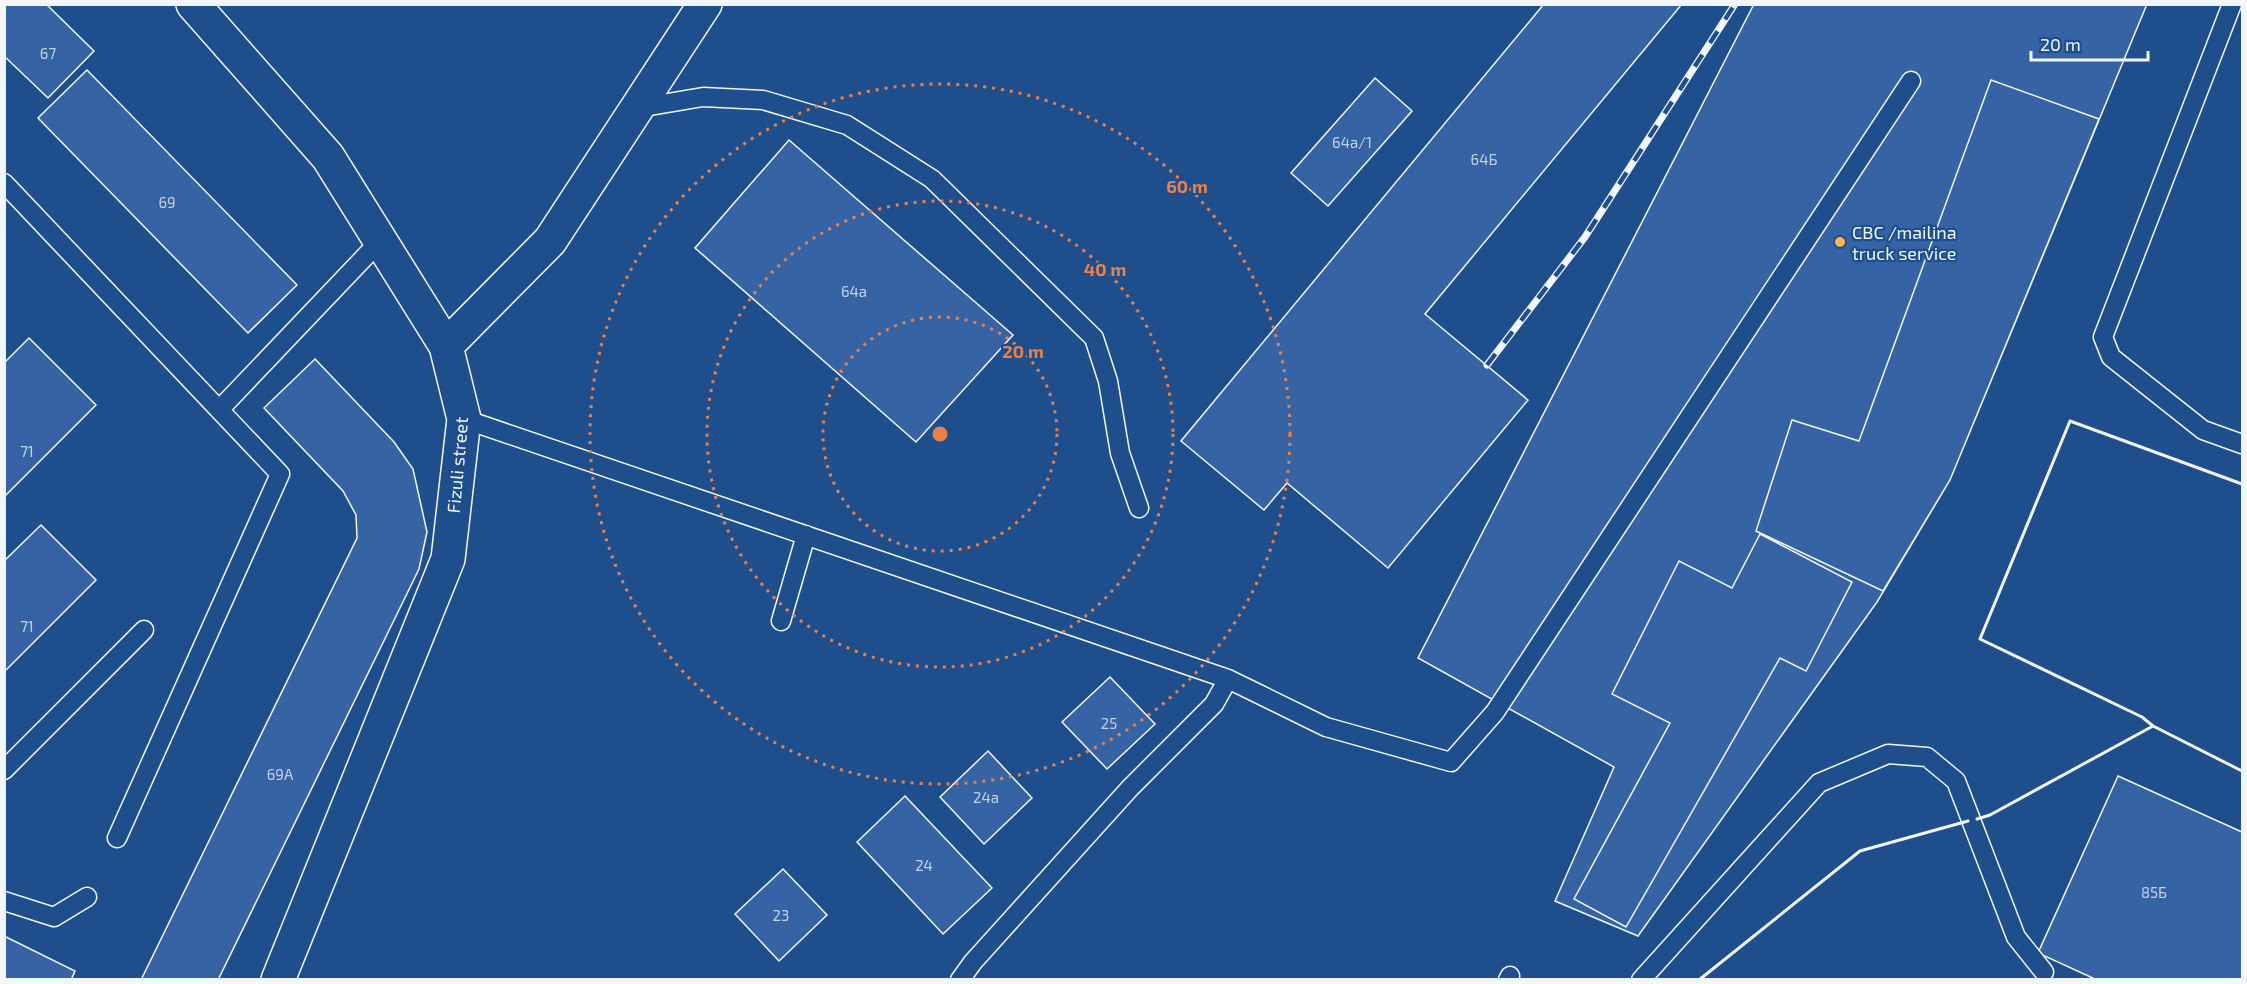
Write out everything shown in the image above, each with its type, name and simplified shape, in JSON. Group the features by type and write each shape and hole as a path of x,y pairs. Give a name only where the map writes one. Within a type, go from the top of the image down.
{"street":[{"name":"Fizuli street","path":"193,4 328,157 446,346 465,419 448,559 278,980"},
{"path":"446,346 550,241 705,4"}],"lane":[{"path":"2232,4 2103,337 2111,357 2203,430 2242,444"},
{"path":"465,419 1228,679 1326,727 1451,762 1495,712 1911,81"},
{"path":"638,108 703,97 763,100 847,125 932,179 1094,338 1108,381 1120,453 1139,508"},
{"path":"4,183 280,474 117,838"},
{"path":"219,410 380,241"},
{"path":"780,621 806,535"},
{"path":"4,770 144,630"},
{"path":"960,980 1130,788 1214,704 1228,679"},
{"path":"1641,980 1819,783 1888,754 1927,757 1956,781 2016,937 2044,972"},
{"path":"4,901 54,917 87,897"}],"building":[{"path":"4,4 46,4 94,51 48,98 4,56"},
{"path":"1544,4 1682,4 1425,314 1528,400 1388,568 1287,483 1264,510 1181,441"},
{"name":"CBC /mailina truck service","path":"1754,4 2147,4 1950,480 1877,602 1638,936 1555,901 1614,767 1418,658"},
{"path":"87,70 297,285 248,333 38,118"},
{"path":"1375,78 1412,111 1328,206 1291,173"},
{"path":"1991,80 2099,119 1950,480 1883,591 1756,531 1792,420 1859,441"},
{"path":"789,140 1013,335 916,442 695,248"},
{"path":"29,338 96,405 4,497 4,363"},
{"path":"315,359 394,442 413,469 427,532 419,569 218,980 141,980 357,538 356,515 343,491 264,408"},
{"path":"41,525 96,580 4,672 4,561"},
{"path":"1760,534 1852,582 1806,671 1780,658 1626,927 1574,899 1670,723 1612,694 1679,561 1732,588"},
{"path":"1110,677 1155,724 1107,769 1062,722"},
{"path":"988,751 1032,798 984,844 940,797"},
{"path":"2118,776 2242,832 2242,980 2097,980 2038,953"},
{"path":"905,796 992,888 943,934 857,842"},
{"path":"783,869 827,915 779,961 735,914"},
{"path":"4,936 75,971 71,980 4,980"}],"railway":[{"path":"1487,365 1585,237 1735,4"}],"wall":[{"path":"2153,726 2142,717 1980,639 2070,421 2242,484"},
{"path":"1977,819 1990,815 2153,726 2242,771"},
{"path":"1699,980 1860,851 1968,821"}],"place":[{"name":"CBC /mailina truck service","path":"1840,242"}]}
